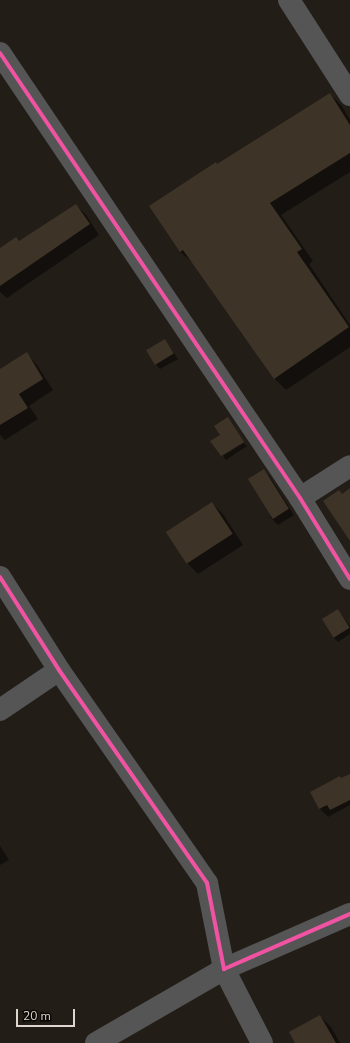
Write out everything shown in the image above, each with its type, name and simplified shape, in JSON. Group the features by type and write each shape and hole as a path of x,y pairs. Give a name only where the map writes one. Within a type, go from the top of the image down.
{"street":[{"path":"289,0 350,95"},
{"path":"0,52 300,498 350,580"},
{"path":"300,498 350,466"},
{"path":"0,578 59,670 207,883 224,969 262,1043"},
{"path":"0,710 59,670"},
{"path":"96,1043 224,969 350,914"},
{"path":"129,1043 145,1014"}],"building":[{"path":"330,93 350,125 350,153 270,203 302,249 297,252 349,327 274,379 183,250 180,252 149,206 216,162 217,164"},
{"path":"76,204 90,224 0,286 0,248 16,237 19,241"},
{"path":"165,339 174,354 155,365 146,350"},
{"path":"27,352 43,379 19,394 28,408 0,425 0,369"},
{"path":"228,417 244,442 221,456 210,441 220,435 214,426"},
{"path":"264,469 289,509 273,519 248,479"},
{"path":"350,488 350,541 323,501 339,490 342,494"},
{"path":"212,502 233,534 187,564 166,532"},
{"path":"338,609 350,628 334,638 322,619"},
{"path":"350,774 350,800 330,810 327,805 319,809 310,792 340,776 341,778"},
{"path":"320,1015 336,1043 295,1043 289,1032"}],"cycle path":[{"path":"0,53 300,498 350,579"},
{"path":"0,577 59,670 207,883 224,969 350,914"}]}
